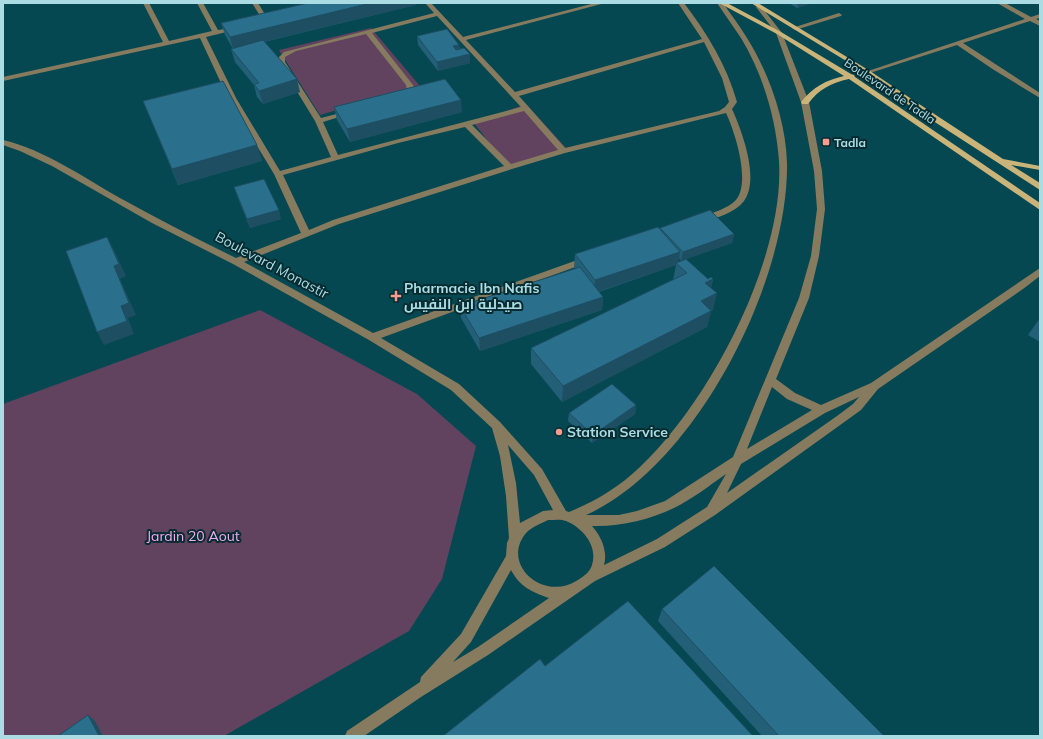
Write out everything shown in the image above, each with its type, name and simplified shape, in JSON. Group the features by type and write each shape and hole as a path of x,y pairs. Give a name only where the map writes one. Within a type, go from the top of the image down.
{"main road":[{"name":"Boulevard de Tadla","path":"721,3 779,33 849,76 1040,207"},
{"name":"Boulevard de Tadla","path":"757,5 868,72 913,104 1040,187"},
{"path":"805,102 814,91 823,84 868,72"},
{"path":"998,159 1040,168"}],"street":[{"path":"146,3 167,43"},
{"path":"200,3 216,32"},
{"path":"255,3 266,21"},
{"path":"428,3 526,108 563,151"},
{"path":"462,39 602,3"},
{"path":"236,262 306,233 357,215 509,167 563,151 722,113 728,109 733,102 731,92 706,40 681,3"},
{"path":"570,517 611,497 644,470 665,448 699,404 727,359 755,299 771,253 780,216 784,185 783,161 775,117 759,68 744,39 721,3"},
{"path":"1000,3 1040,24"},
{"path":"711,511 722,494 804,298 815,256 819,223 821,193 805,102 779,33 757,5"},
{"path":"335,157 319,121 282,62 282,57 286,53 294,50 438,14"},
{"path":"795,28 838,15"},
{"path":"868,72 959,44 1040,16"},
{"path":"3,79 244,26"},
{"path":"367,31 409,84 411,91 409,95 398,100"},
{"path":"202,36 232,98 278,174 306,233"},
{"path":"514,95 706,40"},
{"path":"959,44 1040,96"},
{"path":"278,174 335,157 500,116 526,108"},
{"path":"698,221 734,206 742,198 744,191 745,179 742,143 728,109"},
{"path":"319,121 355,112"},
{"path":"467,124 509,167"},
{"name":"Boulevard Monastir","path":"3,142 23,149 55,164 155,221 236,262 372,337 455,387 496,424 538,472 570,517"},
{"name":"Boulevard Monastir","path":"3,146 23,149"},
{"path":"372,337 595,257"},
{"path":"514,538 522,527 534,519 547,515 599,522 637,516 669,504 689,493 736,461 821,410 875,386 1020,287 1040,271"},
{"path":"770,380 791,396 821,410"},
{"path":"496,424 510,477 514,538 512,558 515,569 522,579 532,587 544,592 556,594 578,589 592,577 661,543 711,511 857,407 875,386"},
{"path":"570,517 590,531 598,545 598,567 592,577"},
{"path":"416,692 451,656 466,638 512,558"},
{"path":"352,736 416,692 483,651 569,592"}],"green space":[{"path":"371,28 420,86 320,115 279,50"},
{"path":"526,104 567,149 508,167 474,123"},
{"name":"Jardin 20 Aout","path":"260,310 417,394 476,446 442,579 409,631 224,736 3,736 3,404"}],"building":[{"path":"308,3 371,3 230,37 221,23"},
{"path":"447,29 459,45 453,46 456,50 464,48 470,54 437,62 417,36"},
{"path":"263,40 297,79 259,91 254,84 259,83 231,49"},
{"path":"445,79 461,100 347,129 334,107"},
{"path":"223,81 257,145 172,169 143,101"},
{"path":"264,179 279,210 247,219 234,187"},
{"path":"710,210 734,234 683,252 660,228"},
{"path":"658,227 680,252 595,280 575,254"},
{"path":"107,237 119,264 114,266 129,303 121,306 127,321 97,332 66,251"},
{"path":"686,259 708,279 711,277 713,279 705,283 717,293 701,301 711,311 563,386 531,348 687,273 676,263"},
{"path":"580,267 603,297 479,338 460,306"},
{"path":"612,384 636,405 593,435 569,413"},
{"path":"714,566 884,736 779,736 662,609"},
{"path":"628,601 753,736 443,736 540,659 545,666"},
{"path":"88,715 99,736 58,736"}],"place":[{"name":"Tadla","path":"826,142"},
{"name":"Pharmacie Ibn Nafis صيدلية ابن النفيس","path":"396,296"},
{"name":"Station Service","path":"559,432"}]}
